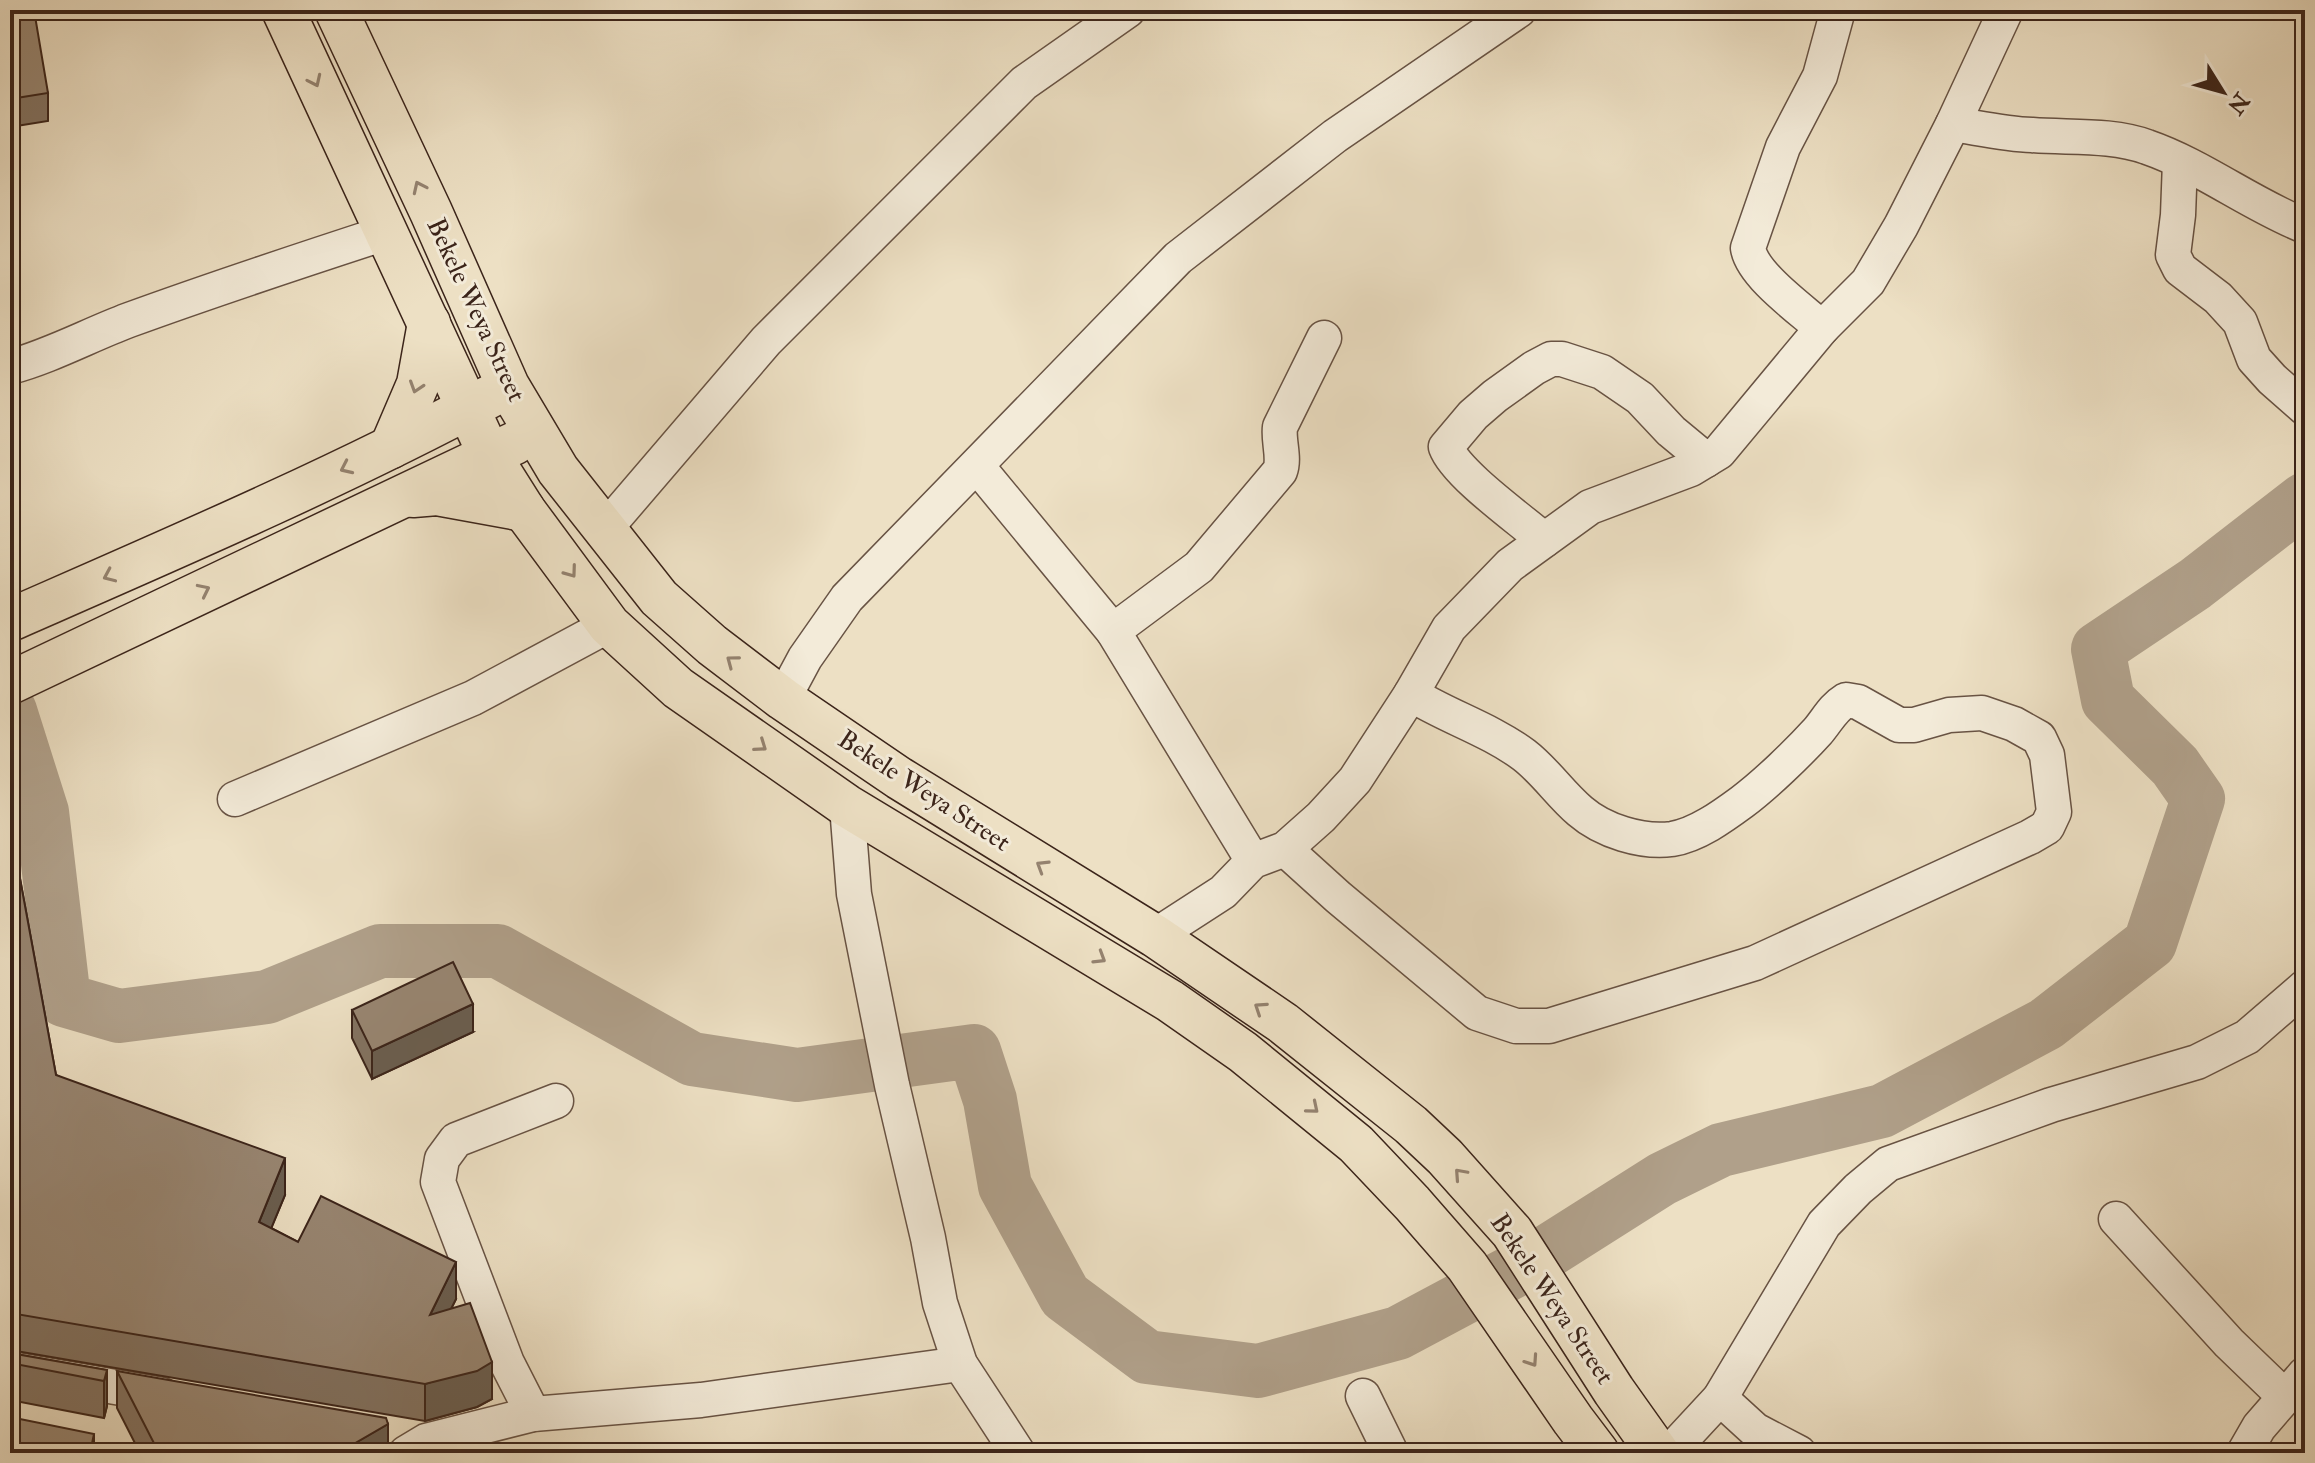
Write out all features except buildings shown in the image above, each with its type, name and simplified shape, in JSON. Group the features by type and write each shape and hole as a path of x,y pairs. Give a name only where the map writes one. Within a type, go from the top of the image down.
{"main road":[{"path":"283,10 490,456 524,510 609,625 678,688 847,806 1170,1001 1243,1052 1356,1144 1412,1203 1478,1281 1598,1453"},
{"name":"Bekele Weya Street","path":"341,11 508,386 558,470 659,598 712,645 783,699 899,778 1155,936 1283,1023 1411,1125 1445,1157 1523,1247 1614,1391 1658,1453"},
{"path":"391,447 418,384 429,323"},
{"path":"10,620 391,447 508,386"},
{"path":"21,678 535,433"},
{"path":"404,497 437,494 524,510"}],"street":[{"path":"605,529 766,341 1024,83 1128,10"},
{"path":"783,699 805,658 847,598 1178,258 1335,136 1519,10"},
{"path":"1822,328 1767,279 1749,256 1748,248 1783,147 1820,76 1838,10"},
{"path":"1155,936 1223,892 1253,861 1285,849 1355,780 1449,628 1510,565 1590,507 1691,469 1719,452 1822,328 1868,282 1901,226 1953,124 2006,10"},
{"path":"1953,124 2027,135 2114,140 2145,146 2276,215 2305,226"},
{"path":"2180,162 2173,255 2180,269 2218,298 2240,322 2254,359 2305,408"},
{"path":"10,367 38,359 95,332 199,294 385,233"},
{"path":"1113,631 1199,567 1280,471 1283,464 1280,427 1324,338"},
{"path":"1544,540 1476,482 1451,458 1446,447 1473,415 1534,368 1551,359 1582,363 1602,372 1640,398 1671,431 1706,460"},
{"path":"977,466 1113,631 1253,861"},
{"path":"235,799 473,698 609,625"},
{"path":"1285,849 1477,1013 1516,1026 1549,1026 1755,963 2030,837 2047,827 2054,812 2047,755 2039,738 2014,724 1982,713 1949,715 1914,725 1899,725 1858,702 1846,700 1835,706 1819,730 1745,800 1713,822 1673,839 1642,837 1608,828 1581,812 1527,757 1491,733 1434,708 1411,694"},
{"path":"847,806 854,894 940,1303 960,1364 1018,1453"},
{"path":"1669,1453 1720,1398 1824,1224 1888,1164 2051,1105 2197,1062 2247,1037 2305,987"},
{"path":"533,1414 507,1363 438,1182 442,1159 456,1140 556,1101"},
{"path":"2116,1219 2229,1343 2295,1386 2259,1427 2244,1453"},
{"path":"404,1443 533,1414 701,1400 960,1364"},
{"path":"10,1369 195,1401"},
{"path":"1363,1396 1391,1453"},
{"path":"1720,1398 1755,1430 1799,1453"}],"waterway":[{"path":"10,711 42,812 64,1000 119,1016 267,997 380,951 498,951 692,1059 797,1075 974,1051 990,1100 1005,1186 1065,1296 1147,1357 1258,1371 1398,1333 1531,1262 1662,1179 1721,1150 1882,1111 2046,1024 2150,943 2198,799 2175,766 2108,700 2098,649 2195,584 2305,499"}]}
